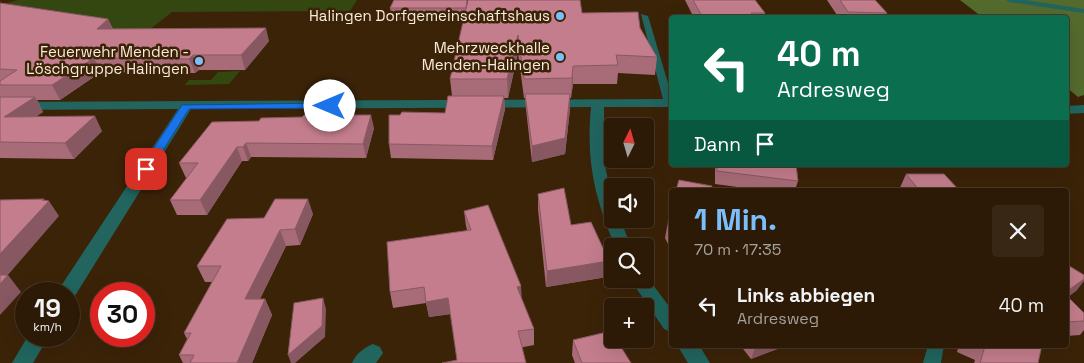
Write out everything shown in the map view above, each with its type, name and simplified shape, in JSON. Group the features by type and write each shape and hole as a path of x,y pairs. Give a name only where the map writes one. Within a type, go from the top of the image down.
{"street":[{"path":"598,103 595,137 597,176 605,207 619,238"},
{"path":"0,106 186,107 669,103"},
{"path":"74,282 186,107"},
{"path":"1069,110 1084,109"},
{"path":"645,288 669,321"},
{"path":"22,363 32,347"},
{"path":"689,348 700,363"}],"lane":[{"path":"1009,0 1084,11"},
{"path":"644,16 669,100"},
{"path":"932,363 935,348"}],"green space":[{"path":"18,0 357,0 350,11 172,12 144,34 95,30 0,5"},
{"path":"960,0 1084,0 1084,95 1078,97 1069,90 1069,15 979,15"},
{"path":"240,71 229,84 185,85 189,80 211,80 218,72"}],"building":[{"path":"394,0 467,0 466,8 390,8"},
{"path":"468,0 580,0 582,13 638,12 640,28 657,57 616,55 618,65 573,66 572,78 524,79 518,35 507,79 450,79"},
{"path":"693,0 755,0 765,13 751,13 752,15 701,15"},
{"path":"840,0 875,0 887,13 848,12"},
{"path":"0,3 108,19 97,29 266,28 241,55 193,55 189,59 94,58 52,85 0,85 0,81 17,70 0,69"},
{"path":"525,94 570,94 565,138 532,146"},
{"path":"448,96 504,96 492,146 389,144 389,115 400,115 402,112 445,113"},
{"path":"0,97 35,97 4,117 95,116 65,143 0,142"},
{"path":"304,115 371,115 363,144 246,143 243,147 237,147 200,200 170,200 198,163 179,163 212,122 259,121 261,118 302,117"},
{"path":"717,167 796,167 798,181 717,171"},
{"path":"906,174 944,174 957,188 917,188"},
{"path":"679,180 712,186 712,188 677,188"},
{"path":"564,188 571,225 591,222 604,250 604,262 547,271 538,194"},
{"path":"44,199 42,200 49,201 0,254 0,200"},
{"path":"275,199 308,199 295,229 280,230 245,299 265,299 237,363 190,363 194,355 179,355 191,333 184,333 221,266 197,266 227,219 264,218"},
{"path":"488,205 521,286 517,287 534,329 518,331 526,363 442,363 457,360 448,298 426,302 424,287 390,292 387,242 471,230 464,211"},
{"path":"1069,266 1084,275 1084,279 1069,290"},
{"path":"0,275 8,275 0,284"},
{"path":"323,298 322,326 288,355 294,303"},
{"path":"1069,298 1084,313 1084,321 1069,322"},
{"path":"604,333 604,348 622,348 631,363 582,363 573,340"},
{"path":"984,348 1041,348 1038,363 980,363"}],"place":[{"name":"Halingen Dorfgemeinschaftshaus","path":"560,16"},
{"name":"Mehrzweckhalle Menden-Halingen","path":"560,57"},
{"name":"Feuerwehr Menden - Löschgruppe Halingen","path":"199,61"}],"route":[{"path":"146,169 186,107 330,106"}]}
